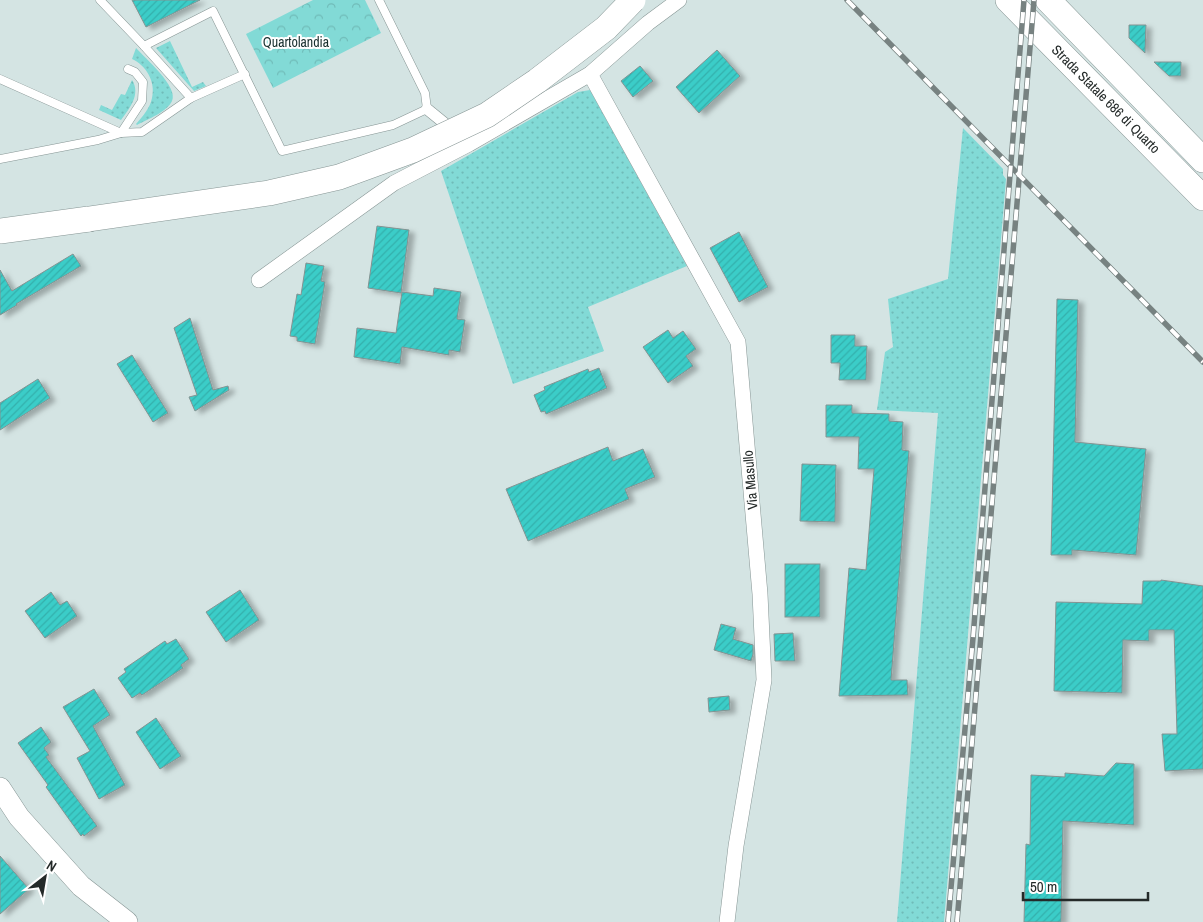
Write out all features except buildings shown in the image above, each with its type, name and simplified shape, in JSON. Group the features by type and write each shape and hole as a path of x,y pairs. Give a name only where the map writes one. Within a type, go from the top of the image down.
{"highway":[{"path":"0,231 269,193 339,177 413,150 487,114 538,81 606,28 633,0"},
{"name":"Strada Statale 686 di Quarto","path":"1008,0 1203,198"},
{"name":"Strada Statale 686 di Quarto","path":"1048,0 1203,160"}],"main road":[{"path":"0,788 19,817 81,886 127,922"}],"street":[{"path":"259,280 394,183 469,144 590,74 648,23 679,0"},
{"name":"Via Masullo","path":"590,74 738,342 760,594 764,680 736,846 727,922"},
{"path":"427,109 469,144"}],"lane":[{"path":"100,0 191,98"},
{"path":"144,46 214,11 282,152 393,125 427,109 425,93 379,0"},
{"path":"121,133 142,101 143,82 135,72 128,68"},
{"path":"0,159 98,140 121,133 142,132 191,98 245,74"},
{"path":"0,78 121,133"}],"green space":[{"name":"Quartolandia","path":"313,0 365,0 381,33 273,88 246,34"},
{"path":"170,41 192,87 203,82 206,86 194,91 156,48"},
{"path":"136,48 166,81 173,95 170,105 166,109 137,125 150,105 153,86 146,70 132,59"},
{"path":"132,80 135,96 131,106 121,120 99,110 101,105 112,110 121,94 125,95"},
{"path":"590,90 687,266 588,307 604,351 513,384 441,171 578,92"},
{"path":"963,128 1003,169 1003,175 1006,179 944,922 897,922 938,413 877,410 885,352 893,347 888,299 948,279"}],"railway":[{"path":"847,0 1203,362"},
{"path":"948,922 973,638 1024,0"},
{"path":"957,922 1034,0"}]}
